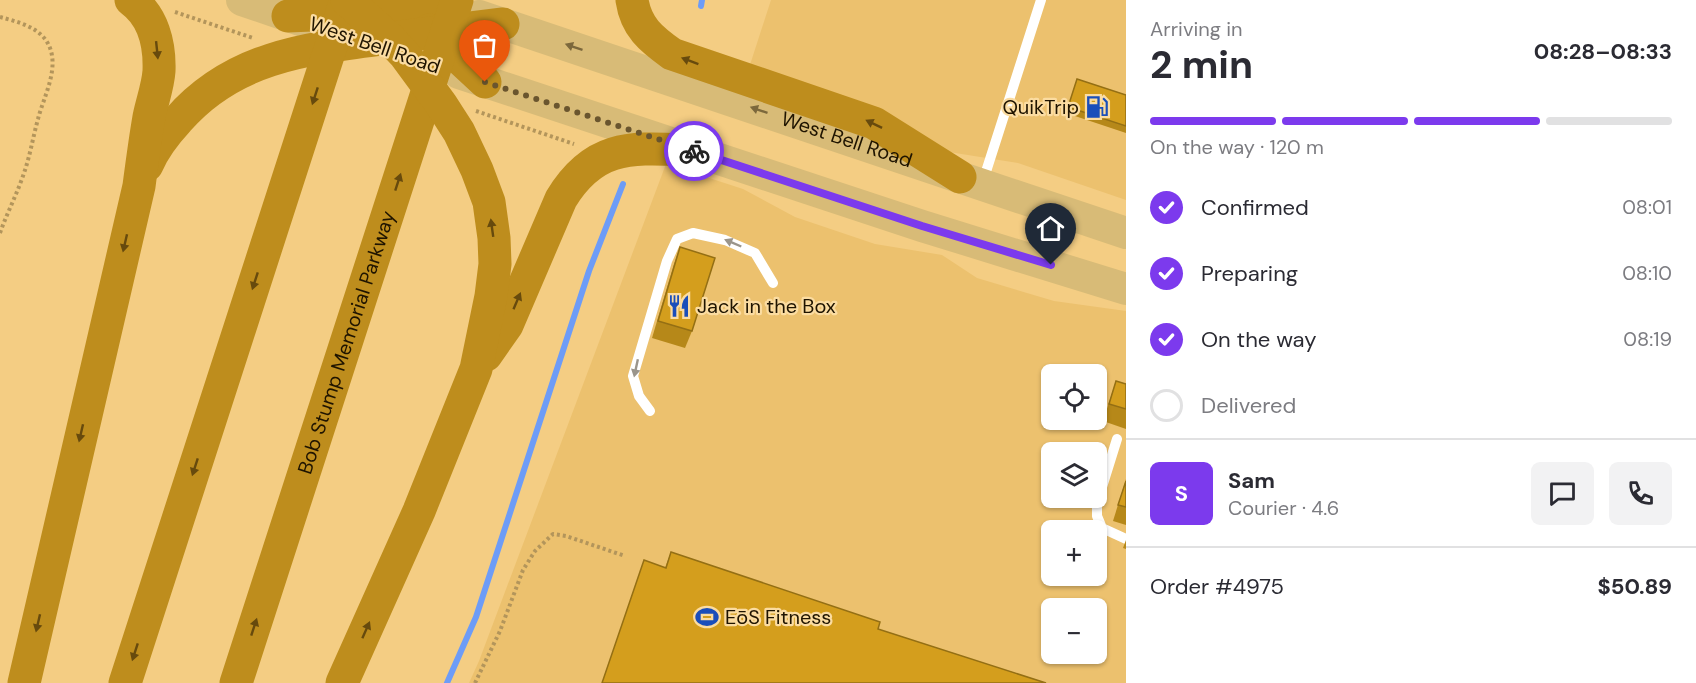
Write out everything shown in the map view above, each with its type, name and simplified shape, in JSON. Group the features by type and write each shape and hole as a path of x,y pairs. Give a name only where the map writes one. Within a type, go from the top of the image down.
{"highway":[{"path":"24,683 139,186 149,117 159,71 158,52 151,22 138,5 131,0"},
{"path":"632,0 640,24 652,40 672,54 874,123 971,181"},
{"path":"139,186 149,161 165,135 188,108 208,90 244,69 265,48 290,53 369,24 431,6 503,24"},
{"path":"431,6 480,96"},
{"name":"Bob Stump Memorial Parkway","path":"236,683 431,6"},
{"path":"288,16 369,24 441,104 465,145 489,202 494,238 495,264 491,296 476,369 419,511 342,683"},
{"path":"125,683 369,24"},
{"path":"476,369 507,325 561,199 572,181 593,162 628,150 652,148 692,150"}],"main road":[{"name":"West Bell Road","path":"242,0 288,16"},
{"name":"West Bell Road","path":"369,24 480,96 692,150 1126,289"},
{"name":"West Bell Road","path":"503,24 1126,233"},
{"path":"1016,255 1088,255 1126,267"}],"lane":[{"path":"971,181 1041,0"},
{"path":"650,411 639,396 633,376 667,261 677,239 693,232 725,240 755,253 773,283"},
{"path":"1117,439 1097,503 1097,516 1102,528 1126,539"}],"path":[{"path":"171,11 265,48"},
{"path":"0,17 33,29 44,38 50,50 52,67 50,84 38,119 26,169 0,233"},
{"path":"480,96 578,145"},
{"path":"475,683 500,631 523,570 535,551 553,534 566,536 625,556"}],"shaded area":[{"path":"771,0 1126,0 1126,200 1018,163 949,152 748,71"},
{"path":"666,164 743,189 795,217 875,244 942,255 977,278 1054,301 1126,311 1126,683 469,683"}],"building":[{"name":"QuikTrip","path":"1077,79 1126,95 1126,126 1068,107"},
{"name":"Jack in the Box","path":"680,247 715,258 692,331 658,321"},
{"path":"1116,381 1126,384 1126,409 1109,404"},
{"path":"1126,481 1126,507 1118,505"},
{"name":"EōS Fitness","path":"671,552 880,622 878,629 1046,683 602,683 644,560 666,568"}],"waterway":[{"path":"701,6 702,0"},
{"path":"447,683 476,617 589,271 623,184"}],"way so far":[{"path":"485,82 694,151"}],"place":[{"name":"QuikTrip","path":"1097,107"},
{"name":"Jack in the Box","path":"679,306"},
{"name":"EōS Fitness","path":"707,617"}],"route":[{"path":"694,151 922,226 1051,265"}]}
